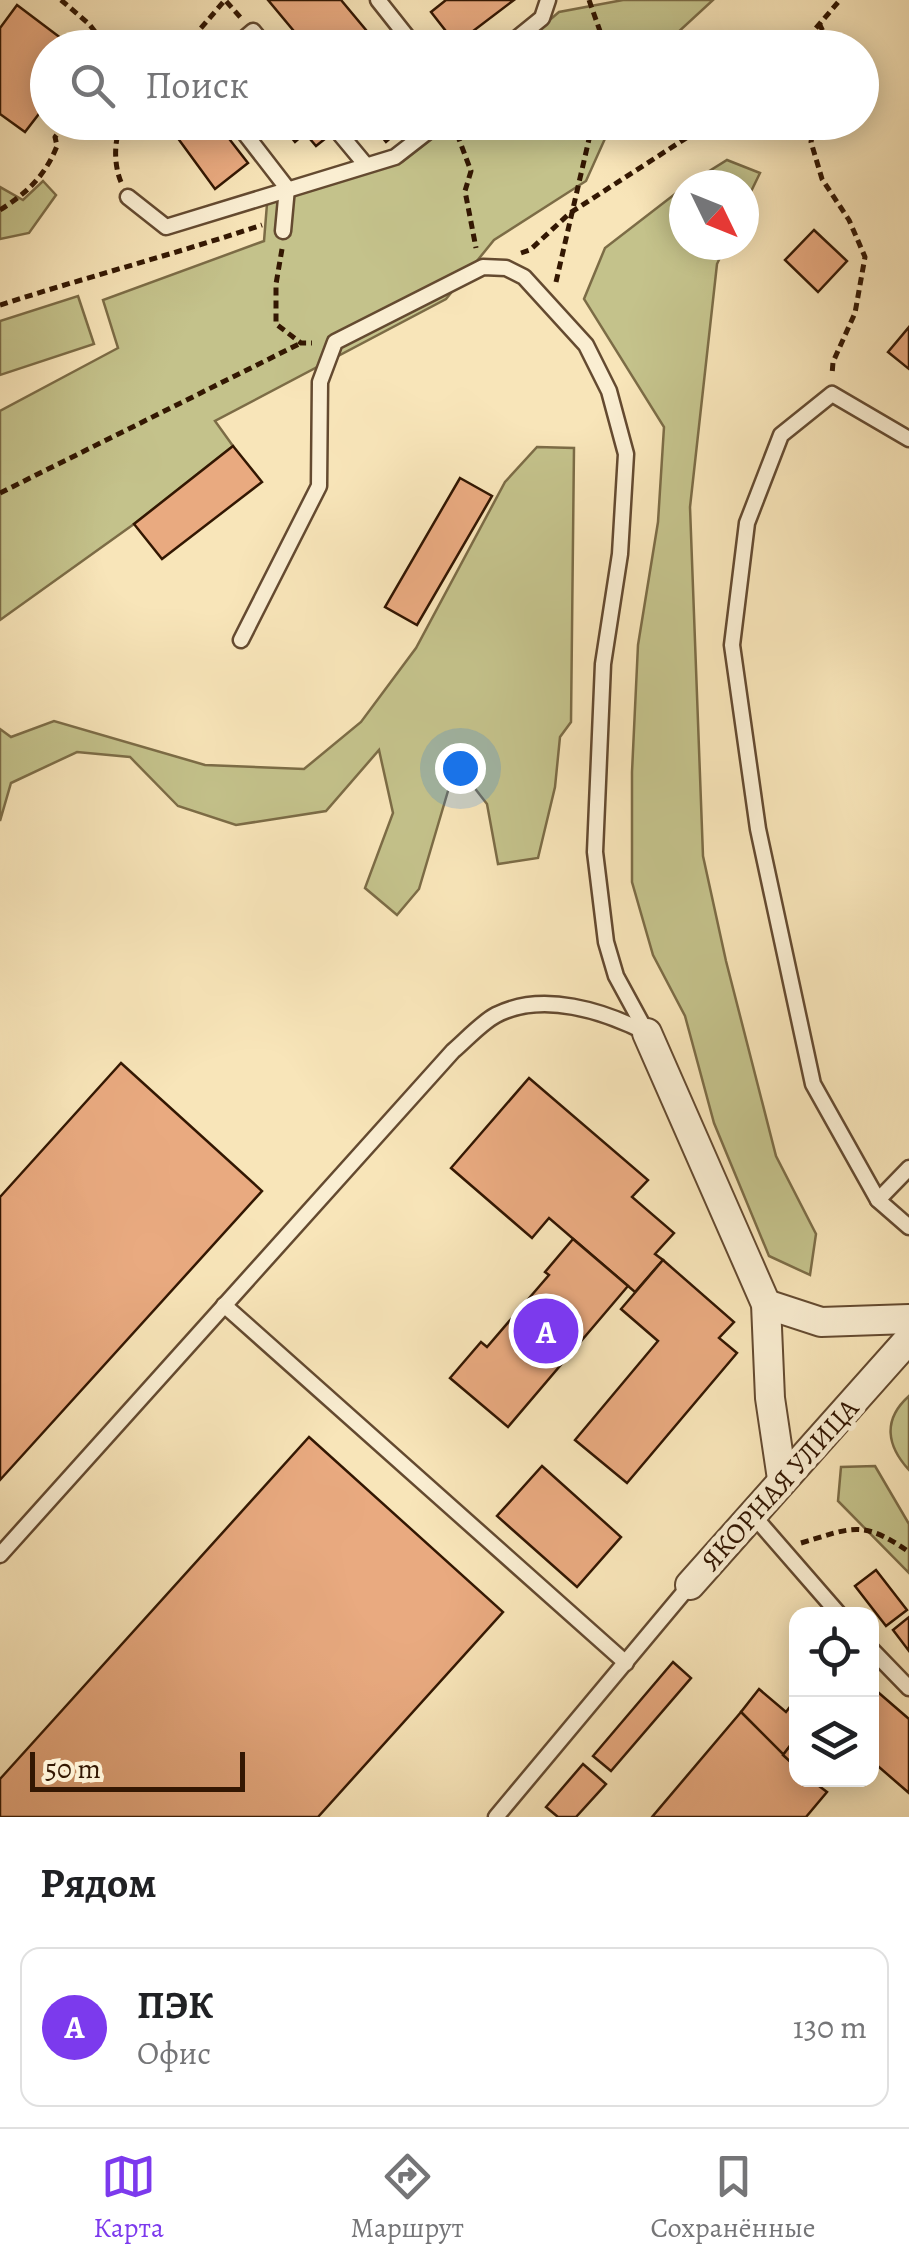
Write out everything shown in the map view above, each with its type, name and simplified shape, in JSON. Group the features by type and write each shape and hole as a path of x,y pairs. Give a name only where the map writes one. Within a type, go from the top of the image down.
{"street":[{"path":"647,1033 766,1304 770,1398 782,1480"},
{"path":"766,1304 821,1322 909,1319"},
{"name":"ЯКОРНАЯ УЛИЦА","path":"690,1585 909,1339"}],"lane":[{"path":"379,0 402,30"},
{"path":"527,30 542,18 548,0"},
{"path":"250,140 287,188 283,224"},
{"path":"345,140 365,164"},
{"path":"128,197 166,227 395,157 417,140"},
{"path":"242,640 319,486 320,382 334,342 483,267 506,268 524,277 586,345 610,391 626,454 620,554 602,664 595,852 606,942 616,976 647,1033"},
{"path":"909,439 832,394 781,436 747,524 732,645 758,829 813,1084 878,1200 909,1227"},
{"path":"0,1555 454,1050 496,1015 540,1004 608,1013 647,1033"},
{"path":"878,1200 909,1168"},
{"path":"224,1305 626,1663"},
{"path":"752,1514 834,1607"},
{"path":"496,1817 690,1585"},
{"path":"879,1657 909,1688"}],"path":[{"path":"60,0 94,30"},
{"path":"199,30 225,0 251,30"},
{"path":"589,0 600,30"},
{"path":"813,30 840,0"},
{"path":"819,23 822,30"},
{"path":"0,210 26,194 44,172 57,146 56,140"},
{"path":"117,140 117,172 128,197"},
{"path":"458,140 471,171 465,191 473,240 483,267 530,250 570,213 683,140"},
{"path":"551,304 588,140"},
{"path":"811,140 822,179 849,220 865,257 855,313 832,362 832,394"},
{"path":"0,305 283,224"},
{"path":"281,268 276,284 276,324 300,343"},
{"path":"0,493 300,343 334,342"},
{"path":"781,1549 855,1527 890,1539 909,1552"}],"shaded area":[{"path":"623,0 713,0 680,30 538,30 559,12"},
{"path":"430,140 604,140 586,181 494,240 446,299 215,421 233,446 134,524 0,620 0,411 118,348 103,300 264,241 267,204 402,162"},
{"path":"727,160 752,170 711,170"},
{"path":"43,181 56,195 29,233 0,239 0,187 23,200"},
{"path":"669,199 669,260 719,260 690,507 703,856 776,1156 816,1234 810,1275 769,1256 714,1123 685,1016 653,955 632,882 638,645 658,522 664,427 584,299 605,248"},
{"path":"78,296 94,344 0,375 0,321"},
{"path":"537,447 574,448 571,722 560,737 555,787 538,858 498,864 487,804 456,764 419,889 397,915 365,888 393,813 379,750 326,811 236,825 178,806 130,757 77,752 11,783 0,821 0,729 11,737 54,721 205,765 304,769 361,722 416,648 505,482"},
{"path":"909,1396 909,1470 892,1442 891,1424"},
{"path":"875,1466 909,1524 909,1573 838,1501 841,1467"}],"building":[{"path":"268,0 341,0 366,30 293,30"},
{"path":"446,0 514,0 474,30 445,30 431,12"},
{"path":"17,5 50,30 30,30 30,125 25,132 0,114 0,28"},
{"path":"179,140 230,140 248,163 215,189"},
{"path":"814,230 847,261 818,292 785,260"},
{"path":"909,327 909,369 888,352"},
{"path":"233,446 262,482 162,559 134,524"},
{"path":"460,478 492,496 417,625 385,607"},
{"path":"121,1063 262,1191 0,1480 0,1197"},
{"path":"529,1078 648,1180 632,1197 674,1233 655,1254 663,1260 635,1292 549,1218 532,1238 451,1168"},
{"path":"573,1239 628,1286 508,1427 450,1378 481,1342 487,1347 549,1275 545,1272"},
{"path":"663,1260 734,1322 719,1338 737,1353 627,1483 575,1440 658,1341 621,1309"},
{"path":"309,1437 503,1612 318,1817 0,1817 0,1779"},
{"path":"542,1466 621,1537 577,1587 497,1516"},
{"path":"876,1570 907,1610 886,1626 879,1617 879,1607 871,1607 855,1586"},
{"path":"909,1617 909,1651 893,1630"},
{"path":"673,1662 691,1678 611,1771 593,1756"},
{"path":"759,1689 786,1712 789,1708 789,1747 783,1755 741,1712"},
{"path":"879,1693 909,1719 909,1793 879,1767"},
{"path":"741,1712 789,1760 789,1787 820,1787 827,1792 806,1817 652,1817"},
{"path":"583,1764 606,1784 576,1817 558,1817 546,1807"}],"place":[{"name":"ПЭК","path":"546,1331"}]}
